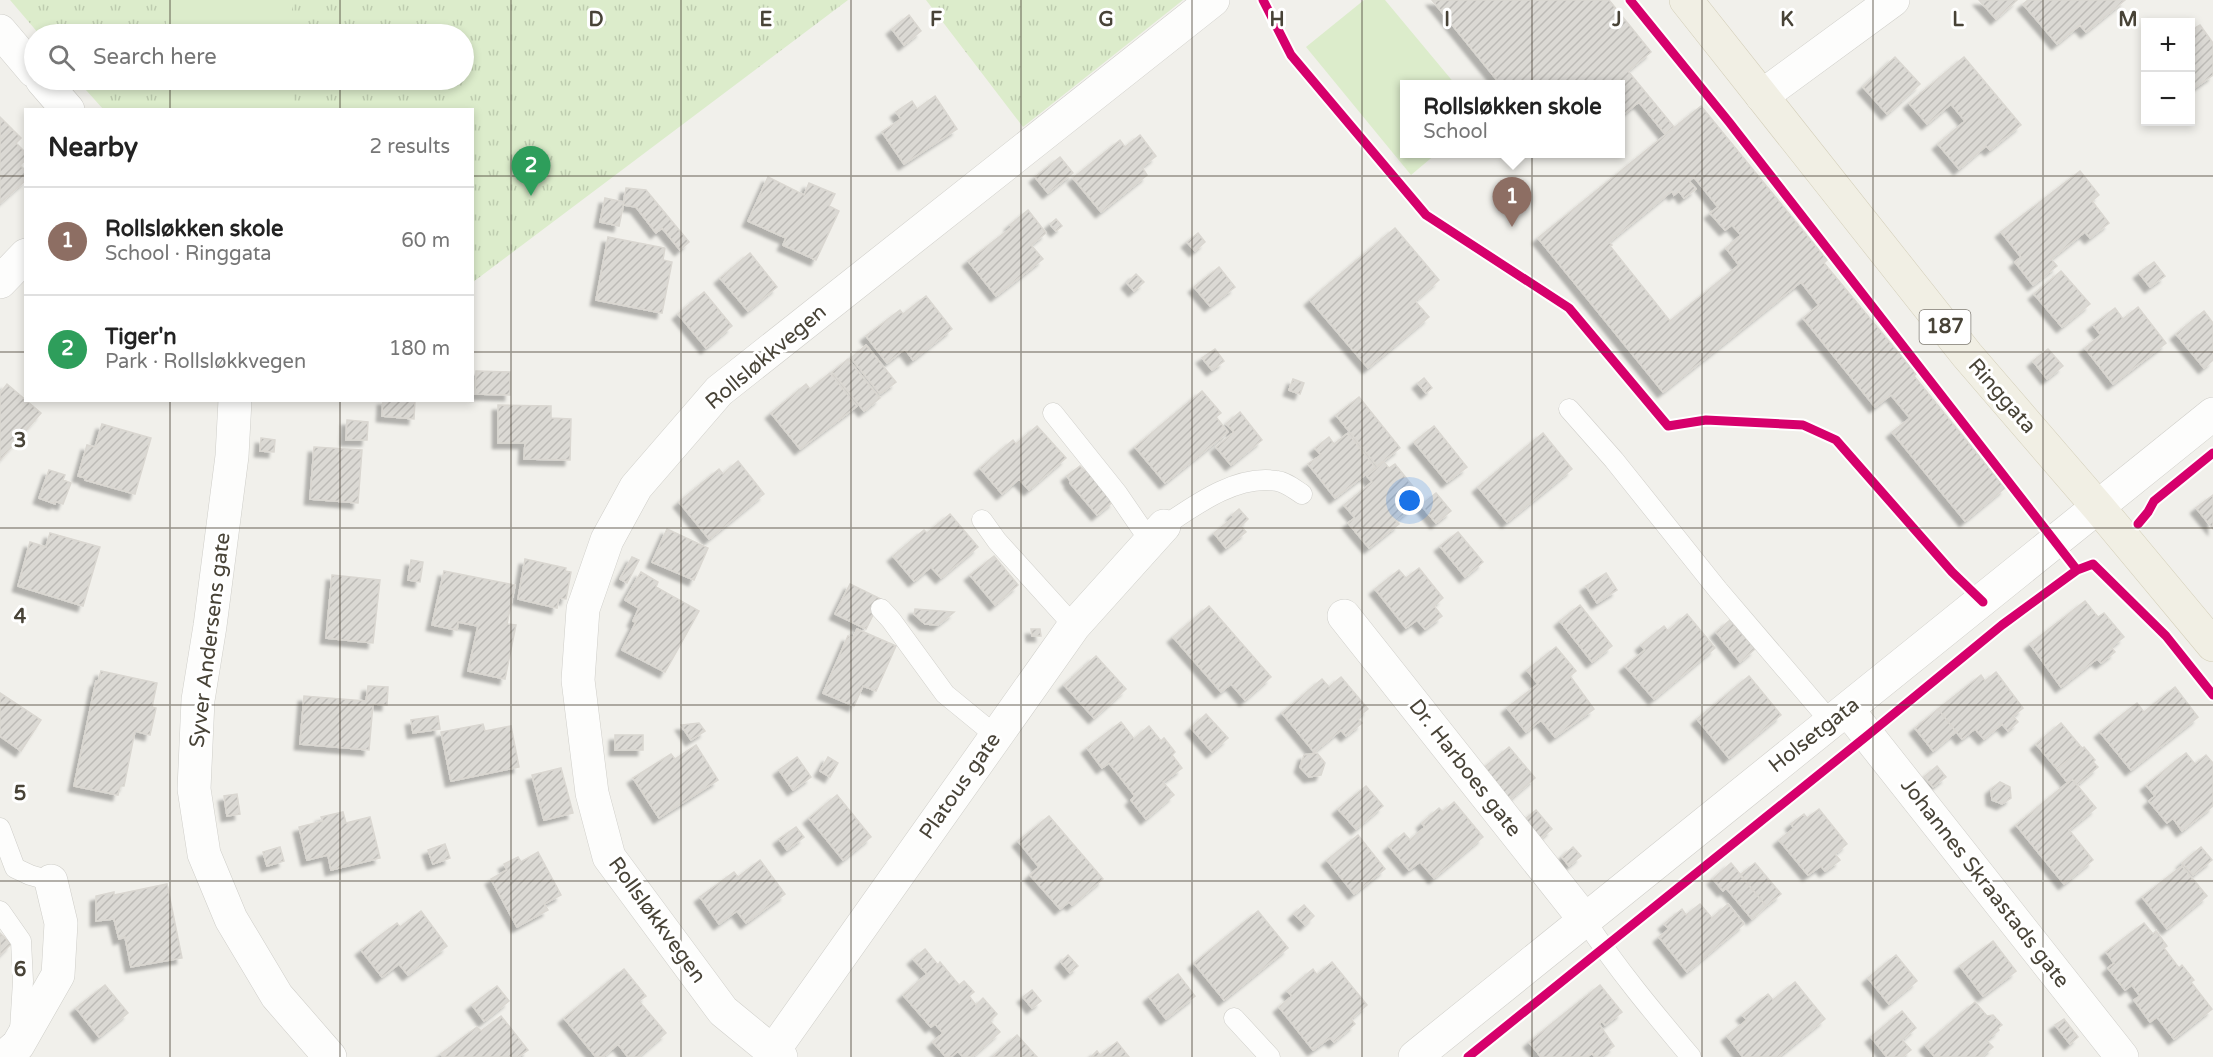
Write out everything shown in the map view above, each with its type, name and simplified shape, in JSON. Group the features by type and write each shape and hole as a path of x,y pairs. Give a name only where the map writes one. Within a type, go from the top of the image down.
{"main road":[{"name":"Ringgata","path":"1686,0 1967,355 2213,645"}],"street":[{"name":"Rollsløkkvegen","path":"774,1056 723,1011 609,857 592,793 578,680 583,609 607,540 636,487 719,391 1213,0"},
{"path":"1762,96 1893,0"},
{"path":"0,31 24,59"},
{"path":"51,90 66,108"},
{"path":"0,282 24,257"},
{"name":"Syver Andersens gate","path":"235,402 229,479 198,700 194,789 204,854 231,918 277,996 330,1057"},
{"name":"Holsetgata","path":"1415,1057 2213,414"},
{"name":"Platous gate","path":"774,1056 995,735 1074,626 1157,534"},
{"name":"Dr. Harboes gate","path":"1344,616 1585,920"},
{"name":"Johannes Skraastads gate","path":"1839,715 2122,1057"},
{"path":"11,1051 58,975 61,923 51,881"}],"lane":[{"path":"1569,409 1614,460 1718,590 1839,715"},
{"path":"1053,413 1117,493 1157,534 1191,508 1218,493 1241,484 1264,479 1280,481 1302,494"},
{"path":"982,520 997,541 1074,626"},
{"path":"881,609 945,694 995,735"},
{"path":"0,828 15,868 51,881"},
{"path":"0,911 21,941 23,981 11,1051"},
{"path":"1585,920 1643,1000 1691,1057"},
{"path":"1234,1018 1270,1057"}],"green space":[{"path":"10,0 848,0 474,281 474,108 102,108 86,90 474,90 474,24 30,24"},
{"path":"166,0 292,0 292,24 166,24"},
{"path":"926,0 1183,0 1023,127"},
{"path":"1364,0 1385,0 1452,80 1400,80 1400,158 1431,158 1411,175 1306,47"},
{"path":"167,90 294,90 294,108 167,108"}],"building":[{"path":"1432,0 1609,0 1651,52 1628,71 1674,127 1665,134 1639,102 1625,113 1625,80 1497,80"},
{"path":"1979,0 2017,0 1996,19"},
{"path":"2028,0 2125,0 2086,32 2080,25 2057,44 2023,4"},
{"path":"909,15 921,31 904,45 892,29"},
{"path":"2200,25 2213,43 2213,75 2195,88 2195,72 2195,28"},
{"path":"1895,57 1920,84 1887,114 1863,87"},
{"path":"1964,57 2021,125 1990,150 1986,146 1959,169 1938,144 1965,121 1951,104 1927,124 1909,103"},
{"path":"935,96 957,129 904,164 882,132 901,119 896,112 912,101 917,109"},
{"path":"1701,106 1827,260 1824,263 1916,374 1914,376 2005,488 1965,521 1892,432 1910,418 1891,395 1875,407 1803,318 1819,305 1801,282 1663,392 1538,238","holes":["1694,177 1718,207 1710,213 1725,230 1732,225 1741,235 1726,248 1739,265 1670,321 1609,242 1672,191 1674,195 1679,191 1684,198 1696,189 1689,181"]},
{"path":"0,117 12,129 0,140"},
{"path":"12,129 21,138 16,143 24,151 24,162 20,165 24,169 24,182 0,203 0,140"},
{"path":"1140,135 1156,156 1142,167 1147,175 1101,212 1073,178 1120,140 1125,147"},
{"path":"1060,157 1073,173 1048,193 1035,177"},
{"path":"2080,171 2099,195 2092,201 2109,223 2090,238 2085,232 2051,259 2057,266 2033,285 2015,262 2021,257 2001,232"},
{"path":"768,177 804,195 809,183 835,194 829,206 839,211 816,260 783,245 786,238 748,221"},
{"path":"626,188 646,190 689,242 680,250 662,228 656,233 636,207 623,205"},
{"path":"605,198 624,202 619,226 600,222"},
{"path":"1028,210 1046,233 1031,245 1043,259 996,296 968,261 1012,227 1010,225"},
{"path":"1056,219 1062,226 1056,231 1050,224"},
{"path":"1395,228 1439,280 1415,301 1429,317 1368,368 1310,300"},
{"path":"1198,233 1205,242 1195,251 1187,242"},
{"path":"608,237 665,248 663,260 672,262 662,313 596,300"},
{"path":"750,253 777,287 748,311 720,278"},
{"path":"2154,262 2165,276 2150,287 2139,273"},
{"path":"1219,267 1235,287 1210,306 1194,287"},
{"path":"2061,271 2090,304 2062,327 2034,294"},
{"path":"1136,274 1144,282 1134,291 1127,283"},
{"path":"704,292 732,326 706,348 678,314"},
{"path":"926,296 952,329 913,360 905,349 887,363 866,336 900,310 903,314"},
{"path":"2138,307 2166,343 2113,384 2085,348 2101,335 2093,325 2115,308 2123,319"},
{"path":"2204,311 2213,323 2213,360 2204,368 2176,334"},
{"path":"866,345 896,382 880,394 851,358"},
{"path":"1215,349 1224,361 1212,370 1202,358"},
{"path":"2048,349 2063,366 2047,379 2033,361"},
{"path":"848,359 880,398 864,411 832,372"},
{"path":"476,371 510,372 510,395 475,394"},
{"path":"830,373 857,406 800,449 771,413 806,384 810,389"},
{"path":"1424,378 1432,388 1426,393 1418,383"},
{"path":"1293,379 1304,383 1300,394 1289,390"},
{"path":"7,384 24,398 24,402 28,402 41,413 0,460 0,393"},
{"path":"1202,391 1221,413 1216,417 1228,432 1165,483 1135,447"},
{"path":"1359,397 1400,448 1377,466 1336,415"},
{"path":"383,402 415,402 414,419 382,416"},
{"path":"498,405 551,406 551,418 571,419 570,460 524,459 525,443 498,443"},
{"path":"1240,412 1262,440 1231,465 1216,447 1234,432 1226,424"},
{"path":"347,420 368,422 367,440 346,440"},
{"path":"102,424 151,438 135,494 78,476 87,445 95,447"},
{"path":"1037,426 1066,458 1029,490 1019,479 1002,494 980,468 1013,440 1016,444"},
{"path":"1434,426 1467,467 1447,482 1414,442"},
{"path":"1348,433 1375,467 1335,498 1308,464 1321,455 1315,448 1329,437 1334,444"},
{"path":"1543,433 1572,469 1507,522 1478,487"},
{"path":"261,438 275,440 274,452 260,451"},
{"path":"314,447 362,450 358,503 310,499"},
{"path":"738,461 764,494 709,539 679,502 719,469 723,474"},
{"path":"1384,462 1389,468 1395,464 1423,499 1396,521 1399,524 1369,548 1348,523 1355,518 1344,505 1372,482 1367,476"},
{"path":"1080,466 1085,471 1086,469 1114,501 1097,515 1070,483 1067,476"},
{"path":"49,470 65,475 63,480 71,483 63,504 55,501 55,504 39,498"},
{"path":"1436,493 1451,511 1436,523 1421,505"},
{"path":"2213,495 2213,529 2196,508"},
{"path":"1239,509 1248,519 1241,526 1246,532 1226,548 1214,533 1234,517 1232,515"},
{"path":"950,514 978,547 941,578 931,567 914,581 893,556 924,530 927,533"},
{"path":"667,529 708,548 694,580 652,562"},
{"path":"1458,532 1483,562 1465,577 1440,546"},
{"path":"50,533 100,547 83,606 18,586 30,542 46,547"},
{"path":"994,556 1018,585 995,605 970,575"},
{"path":"632,557 639,560 627,583 620,579"},
{"path":"525,559 566,568 565,571 571,572 566,599 559,598 557,608 518,599"},
{"path":"411,560 423,562 420,582 408,580"},
{"path":"1419,568 1443,598 1434,606 1442,616 1425,629 1417,620 1406,628 1375,589 1399,570 1406,578"},
{"path":"444,571 515,585 507,624 516,625 505,679 468,671 478,626 458,622 457,630 432,625"},
{"path":"641,572 658,582 656,587 699,611 665,672 622,650 636,622 633,621 639,608 625,600"},
{"path":"1606,573 1617,590 1597,603 1586,586"},
{"path":"332,575 380,580 373,643 326,638"},
{"path":"850,584 881,599 866,629 835,614"},
{"path":"2085,601 2098,617 2104,613 2124,637 2111,647 2115,652 2101,663 2097,659 2061,687 2030,644"},
{"path":"1580,605 1612,646 1592,662 1560,621"},
{"path":"1209,606 1271,677 1245,700 1231,684 1221,692 1173,637"},
{"path":"915,609 954,612 938,625 925,624 914,614"},
{"path":"1687,614 1715,648 1654,699 1625,666 1645,650 1641,645 1664,626 1668,631"},
{"path":"1730,620 1755,649 1740,662 1716,632"},
{"path":"857,629 896,646 876,691 863,686 854,706 823,693 848,636 853,638"},
{"path":"1031,629 1040,629 1041,636 1032,636"},
{"path":"1556,647 1576,671 1570,676 1594,709 1555,737 1541,720 1526,732 1507,708 1538,684 1527,670"},
{"path":"1096,656 1126,689 1094,718 1064,685"},
{"path":"101,671 157,683 152,707 156,708 150,735 135,731 124,786 120,786 118,795 74,786 96,681 98,682"},
{"path":"1996,672 2023,708 2013,716 2018,722 2008,731 2002,724 1984,739 1975,729 1962,739 1938,709 1981,675 1985,681"},
{"path":"1749,676 1781,715 1729,758 1697,719"},
{"path":"1341,677 1368,709 1357,718 1362,723 1346,736 1341,730 1314,752 1282,713 1322,679 1329,687"},
{"path":"368,686 388,687 387,705 373,704 369,750 300,744 304,696 366,701"},
{"path":"2175,687 2198,717 2131,770 2100,732 2137,703 2144,712"},
{"path":"0,693 41,720 21,751 0,736"},
{"path":"1938,709 1956,732 1933,751 1915,728"},
{"path":"1206,714 1228,738 1212,752 1191,728"},
{"path":"438,716 440,729 413,733 411,720"},
{"path":"1121,722 1134,739 1149,726 1161,741 1164,738 1175,752 1172,755 1182,768 1163,782 1174,795 1146,819 1131,800 1135,796 1109,763 1102,768 1087,748"},
{"path":"699,723 705,731 691,740 681,725"},
{"path":"2061,723 2082,748 2057,769 2036,744"},
{"path":"483,724 485,731 511,726 519,767 451,781 441,732"},
{"path":"615,735 643,735 643,750 615,750"},
{"path":"696,745 718,780 659,818 633,778 671,754 675,759"},
{"path":"1509,747 1535,778 1507,802 1480,771"},
{"path":"2084,747 2098,767 2077,785 2072,779 2068,783 2057,769"},
{"path":"1317,753 1325,763 1321,775 1309,777 1300,767 1304,755"},
{"path":"2186,753 2195,764 2206,755 2213,763 2213,806 2182,831 2173,818 2167,823 2149,801 2155,796 2146,785"},
{"path":"797,757 811,777 793,790 779,770"},
{"path":"828,757 838,763 830,777 820,771"},
{"path":"1937,766 1946,777 1933,787 1924,777"},
{"path":"561,768 573,813 544,820 532,775"},
{"path":"2072,779 2096,808 2069,830 2093,860 2064,884 2016,825"},
{"path":"2000,782 2010,787 2011,798 2002,804 1992,800 1991,789"},
{"path":"1366,786 1383,806 1356,829 1338,809"},
{"path":"237,794 240,814 227,816 224,796"},
{"path":"837,795 871,837 843,860 809,818"},
{"path":"1454,802 1483,837 1434,878 1420,862 1409,870 1389,846 1404,833 1410,840 1425,827 1422,823 1439,808 1443,812"},
{"path":"1819,809 1847,844 1835,854 1840,860 1825,871 1821,866 1808,875 1779,840 1794,828 1791,824 1804,814 1807,818"},
{"path":"1536,810 1552,829 1539,840 1523,821"},
{"path":"343,812 346,823 370,817 380,858 331,870 328,855 307,860 299,827 323,821 321,817"},
{"path":"1049,816 1103,879 1072,905 1069,902 1060,909 1030,875 1039,867 1018,841"},
{"path":"796,827 804,837 787,850 779,839"},
{"path":"1358,835 1385,869 1354,894 1327,860"},
{"path":"445,844 450,858 433,864 428,850"},
{"path":"280,847 284,861 267,866 263,852"},
{"path":"1573,847 1581,856 1569,866 1562,857"},
{"path":"2201,847 2212,860 2193,875 2182,863"},
{"path":"538,852 561,895 544,904 548,910 517,927 491,879 507,870 504,864 518,857 521,862"},
{"path":"760,860 785,894 746,923 737,911 719,924 700,897 734,872 738,877"},
{"path":"1731,863 1766,906 1752,919 1726,888 1723,891 1713,879"},
{"path":"1755,863 1781,894 1766,906 1740,875"},
{"path":"2182,866 2207,896 2167,929 2142,897"},
{"path":"167,884 182,958 131,967 125,937 119,939 114,919 96,921 96,896 114,892 114,895"},
{"path":"1700,904 1712,918 1728,904 1744,924 1687,972 1659,937 1669,929 1664,924 1682,909 1686,915"},
{"path":"1304,905 1314,916 1305,925 1294,914"},
{"path":"421,911 447,946 408,975 399,964 382,977 361,950 397,923 400,927"},
{"path":"1258,911 1288,948 1224,1000 1194,963"},
{"path":"2144,923 2153,934 2156,931 2167,946 2164,948 2179,968 2182,965 2194,980 2191,982 2212,1009 2174,1039 2157,1017 2150,1022 2134,1000 2140,996 2132,985 2125,990 2108,968 2114,963 2106,952"},
{"path":"0,933 11,944 0,955"},
{"path":"1993,941 2016,971 1983,996 1960,966"},
{"path":"925,949 938,965 940,962 959,985 964,981 974,992 969,996 976,1005 983,998 997,1014 990,1021 1000,1032 972,1057 963,1057 958,1051 951,1057 946,1057 933,1042 943,1033 935,1024 931,1027 903,995 927,974 913,959"},
{"path":"1068,955 1078,966 1070,973 1061,962"},
{"path":"1896,955 1917,981 1889,1004 1868,978"},
{"path":"1332,962 1367,1005 1351,1019 1355,1024 1334,1042 1330,1038 1313,1050 1279,1007 1292,996 1287,991 1313,969 1317,975"},
{"path":"624,969 646,996 639,1001 666,1033 638,1057 628,1057 618,1044 603,1057 596,1057 564,1018"},
{"path":"1178,974 1195,996 1166,1019 1149,997"},
{"path":"1795,982 1825,1019 1778,1057 1743,1057 1727,1036 1747,1020 1742,1015 1768,994 1773,1000"},
{"path":"105,985 128,1013 99,1037 76,1008"},
{"path":"1600,985 1622,1012 1605,1025 1602,1021 1599,1024 1614,1046 1600,1057 1595,1057 1592,1053 1587,1057 1541,1057 1529,1042"},
{"path":"497,986 509,1001 484,1021 472,1005"},
{"path":"1032,990 1041,1001 1032,1008 1023,997"},
{"path":"1975,1002 1987,1016 1993,1015 2002,1025 1986,1040 1993,1047 1981,1057 1935,1057 1925,1045"},
{"path":"1902,1011 1916,1028 1902,1040 1911,1050 1902,1057 1887,1057 1871,1037"},
{"path":"501,1016 528,1050 518,1057 443,1057 441,1054 477,1027 481,1031"},
{"path":"2064,1019 2078,1037 2070,1044 2055,1025"},
{"path":"1017,1035 1037,1057 992,1057"},
{"path":"1117,1042 1129,1057 1091,1057 1097,1051 1100,1055"}],"cycle path":[{"path":"1263,0 1291,55 1426,215 1569,308 1668,426 1706,420 1803,425 1836,440 1952,572 1983,602"},
{"path":"1630,0 1729,122 2077,570 2093,564 2166,636 2213,695"},
{"path":"2138,524 2154,501 2213,453"},
{"path":"1468,1057 2002,625 2077,570"}],"place":[{"name":"Tiger'n","path":"531,196"},
{"name":"Rollsløkken skole","path":"1512,227"}]}
